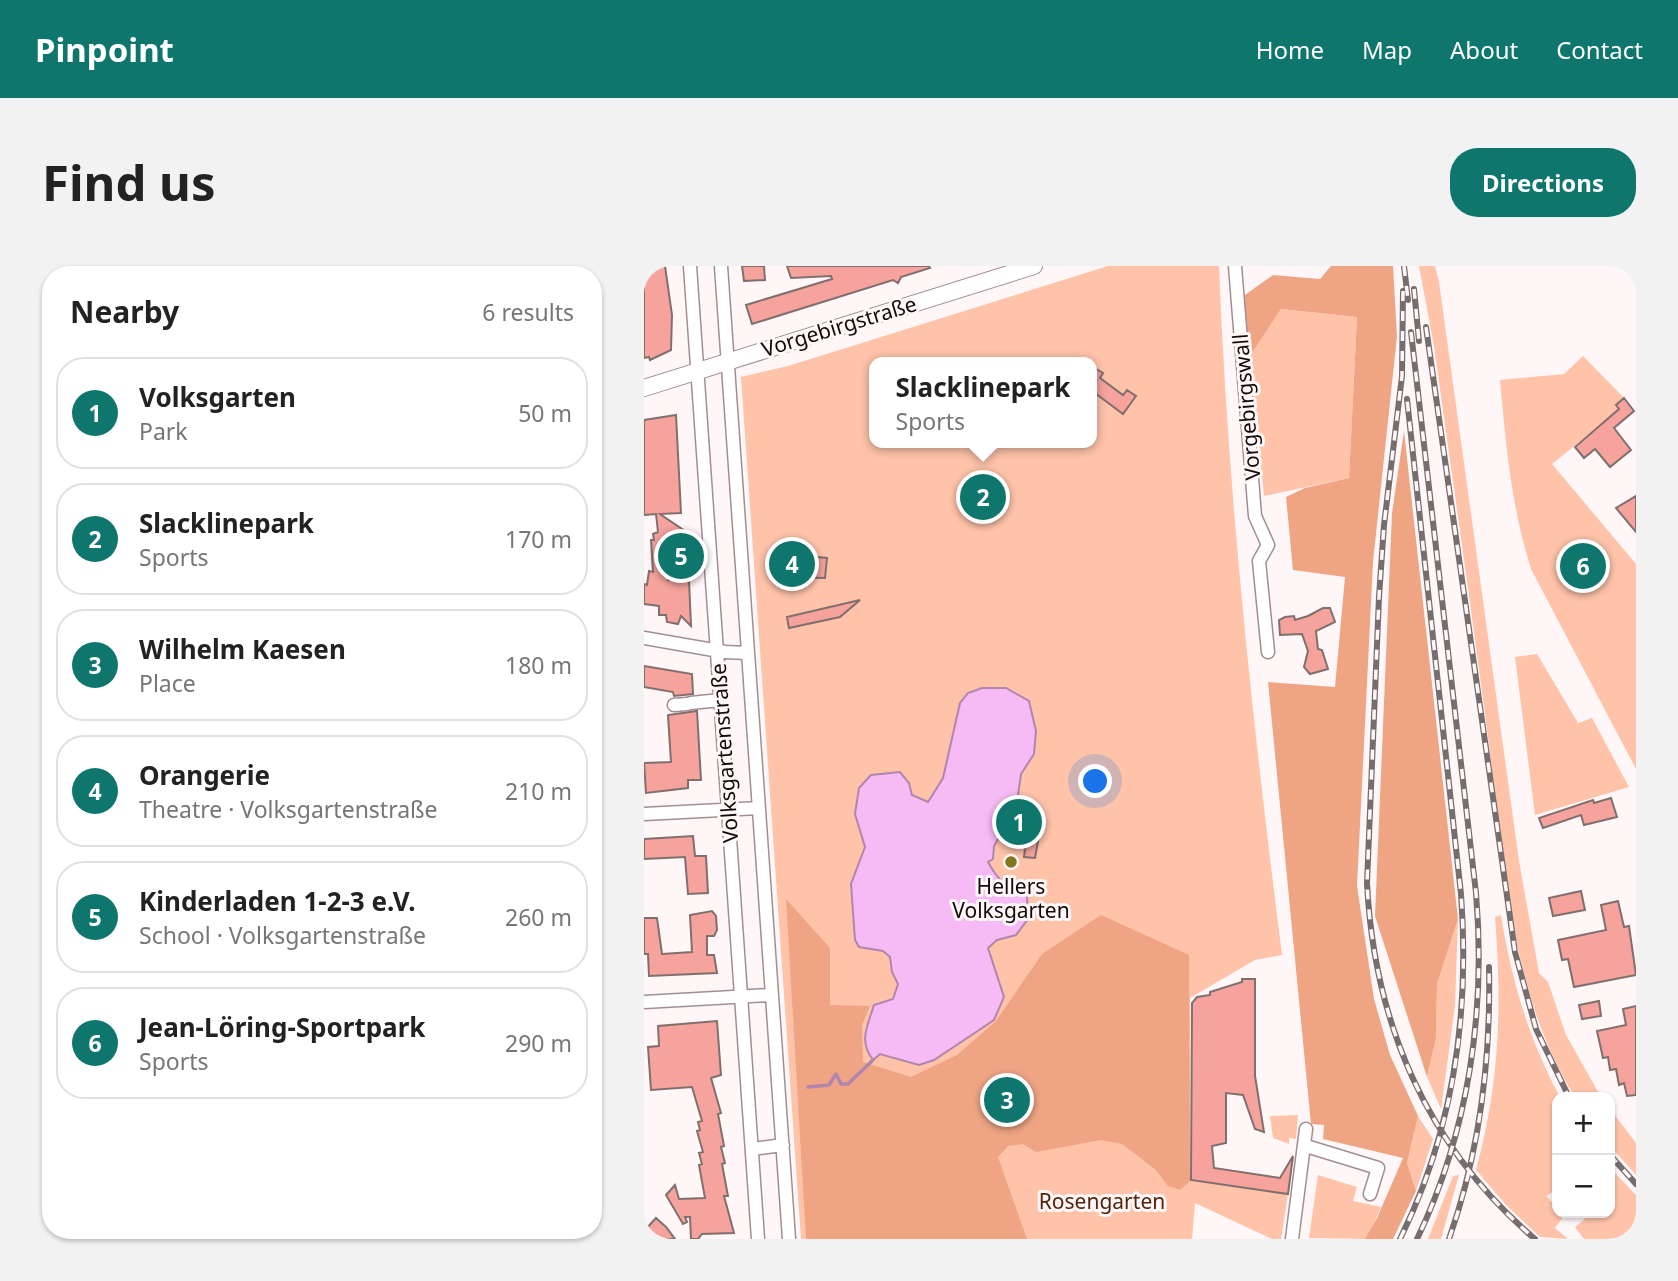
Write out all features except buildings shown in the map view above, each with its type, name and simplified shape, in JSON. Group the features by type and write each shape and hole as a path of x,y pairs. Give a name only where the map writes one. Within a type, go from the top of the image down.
{"main road":[{"name":"Vorgebirgstraße","path":"644,388 1034,266"}],"street":[{"name":"Volksgartenstraße","path":"690,266 758,1239"},
{"name":"Volksgartenstraße","path":"721,266 789,1239"},
{"name":"Vorgebirgswall","path":"1235,266 1255,516 1268,545 1259,561 1268,652"},
{"path":"644,638 748,653"},
{"path":"684,704 720,700"},
{"path":"644,814 758,808"},
{"path":"644,1002 771,995"},
{"path":"1292,1239 1306,1146 1306,1129"},
{"path":"752,1149 783,1145"},
{"path":"1306,1146 1378,1168 1370,1194"}],"green space":[{"name":"Rosengarten","path":"1108,266 1219,266 1235,525 1261,783 1282,955 1255,960 1190,998 1190,1180 1288,1194 1281,1239 1272,1239 1195,1203 1192,1239 801,1239 741,377 788,366"},
{"path":"1419,266 1435,266 1439,282 1519,861 1539,973 1548,982 1566,1035 1598,1092 1572,1092 1552,1055 1521,961 1503,861 1434,346"},
{"path":"1281,309 1357,317 1349,478 1264,496 1250,356"},
{"path":"1583,356 1628,402 1552,464 1636,564 1636,769 1531,569 1514,498 1507,452 1500,380 1564,374"},
{"path":"1537,654 1578,723 1592,718 1629,787 1535,815 1515,657"},
{"path":"1501,915 1510,962 1530,1031 1558,1092 1552,1092 1552,1192 1547,1196 1552,1203 1552,1218 1562,1218 1555,1228 1568,1239 1540,1237 1507,1206 1476,1170 1490,1106 1497,1044 1495,917"},
{"path":"1458,919 1455,1006 1441,1109 1427,1077 1436,1038 1437,984"},
{"path":"1298,1115 1296,1139 1289,1138 1289,1144 1273,1138 1270,1116"},
{"path":"1418,1116 1433,1139 1416,1191 1407,1163"},
{"path":"1615,1116 1636,1143 1636,1175 1615,1152"},
{"path":"1615,1173 1636,1195 1636,1239 1584,1239 1575,1227 1585,1219 1615,1218"},
{"path":"1318,1175 1357,1187 1353,1201 1381,1207 1367,1239 1309,1238"},
{"path":"1459,1175 1441,1239 1428,1239 1453,1176"}],"shaded area":[{"path":"1331,266 1393,266 1397,336 1373,562 1357,886 1374,999 1390,1055 1418,1116 1407,1163 1416,1191 1393,1239 1365,1239 1403,1158 1323,1139 1324,1125 1311,1124 1268,682 1335,687 1345,577 1293,570 1286,497 1305,488 1349,478 1357,317 1281,309 1250,356 1242,297 1273,275 1320,279"},
{"path":"1404,431 1458,919 1437,984 1436,1038 1427,1077 1375,916 1392,513"},
{"path":"982,688 1006,688 1029,701 1036,731 1034,754 1021,774 1016,809 994,846 993,859 988,862 1004,883 1015,891 1027,894 1028,919 1016,935 997,940 988,948 1004,997 994,1020 934,1060 919,1065 880,1054 873,1060 865,1040 869,1019 874,1005 893,999 898,984 892,972 890,957 883,951 859,947 855,940 851,884 865,847 855,814 859,788 871,775 900,772 909,783 912,795 928,802 943,778 960,703 968,693"},
{"path":"786,899 830,948 830,1005 870,1006 862,1025 863,1062 911,1077 957,1055 996,1021 1042,954 1101,915 1189,955 1190,1181 1180,1190 1168,1186 1156,1170 1122,1144 1101,1140 1036,1152 1023,1144 1008,1146 998,1157 1027,1239 806,1239"}],"waterway":[{"path":"808,1087 829,1085 836,1074 841,1084 848,1084 873,1060"}],"railway":[{"path":"1404,266 1408,300"},
{"path":"1414,289 1419,341"},
{"path":"1403,291 1402,376 1384,525 1379,597 1367,883 1372,935 1381,985 1395,1033 1413,1079 1436,1123 1464,1164 1497,1203 1535,1239"},
{"path":"1426,327 1515,952 1536,1029 1567,1092"},
{"path":"1411,332 1476,893 1478,937 1478,982 1470,1070 1450,1156 1417,1239"},
{"path":"1400,1239 1434,1156 1445,1114 1460,1028 1463,984 1461,894 1407,399"},
{"path":"1449,1239 1476,1139 1488,1036 1489,967"},
{"path":"1615,1161 1636,1184"}],"place":[{"name":"Slacklinepark","path":"983,497"},
{"name":"Kinderladen 1-2-3 e.V.","path":"681,556"},
{"name":"Orangerie","path":"792,564"},
{"name":"Jean-Löring-Sportpark","path":"1583,566"},
{"name":"Volksgarten","path":"1019,822"},
{"name":"Hellers Volksgarten","path":"1011,862"},
{"name":"Wilhelm Kaesen","path":"1007,1100"}]}
